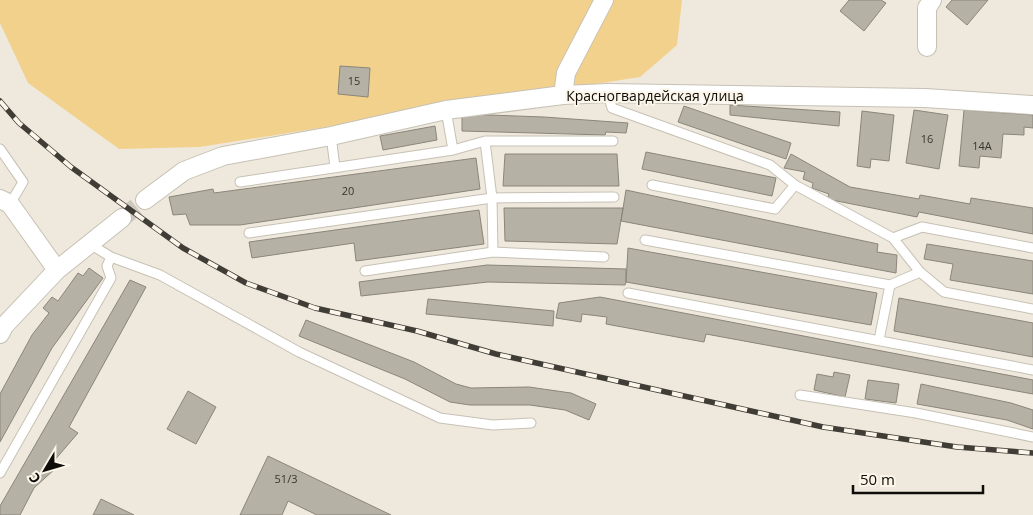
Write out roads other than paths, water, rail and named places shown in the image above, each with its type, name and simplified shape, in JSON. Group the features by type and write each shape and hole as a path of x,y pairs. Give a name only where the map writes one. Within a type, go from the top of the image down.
{"street":[{"path":"563,95 566,73 604,0"},
{"path":"925,3 927,46"},
{"name":"Красногвардейская улица","path":"145,200 184,171 223,156 331,136 446,110 563,95 608,93 925,98 1033,105"},
{"path":"5,201 57,270"},
{"path":"0,334 4,326 57,270 122,218"}],"lane":[{"path":"608,93 612,108 770,165 795,185 893,238 920,272 944,292 1033,309"},
{"path":"446,110 453,150"},
{"path":"331,136 335,167"},
{"path":"485,141 492,198 492,252"},
{"path":"240,182 453,150 485,141 613,141"},
{"path":"0,149 23,182 5,201"},
{"path":"652,185 774,209 795,185"},
{"path":"249,233 492,198 614,197"},
{"path":"893,238 922,226 1033,248"},
{"path":"645,240 890,285 920,272"},
{"path":"90,244 111,257 160,275 293,348 440,418 493,426 531,423"},
{"path":"365,271 492,252 604,257"},
{"path":"0,473 110,278 107,266 111,257"},
{"path":"879,340 890,285"},
{"path":"628,294 1033,370"},
{"path":"800,395 916,413 1033,436"}],"tunnel":[{"path":"122,218 145,200"}],"railway":[{"path":"0,101 19,123 71,167 183,248 246,283 315,308 417,331 496,354 823,427 957,447 1033,453"}]}
